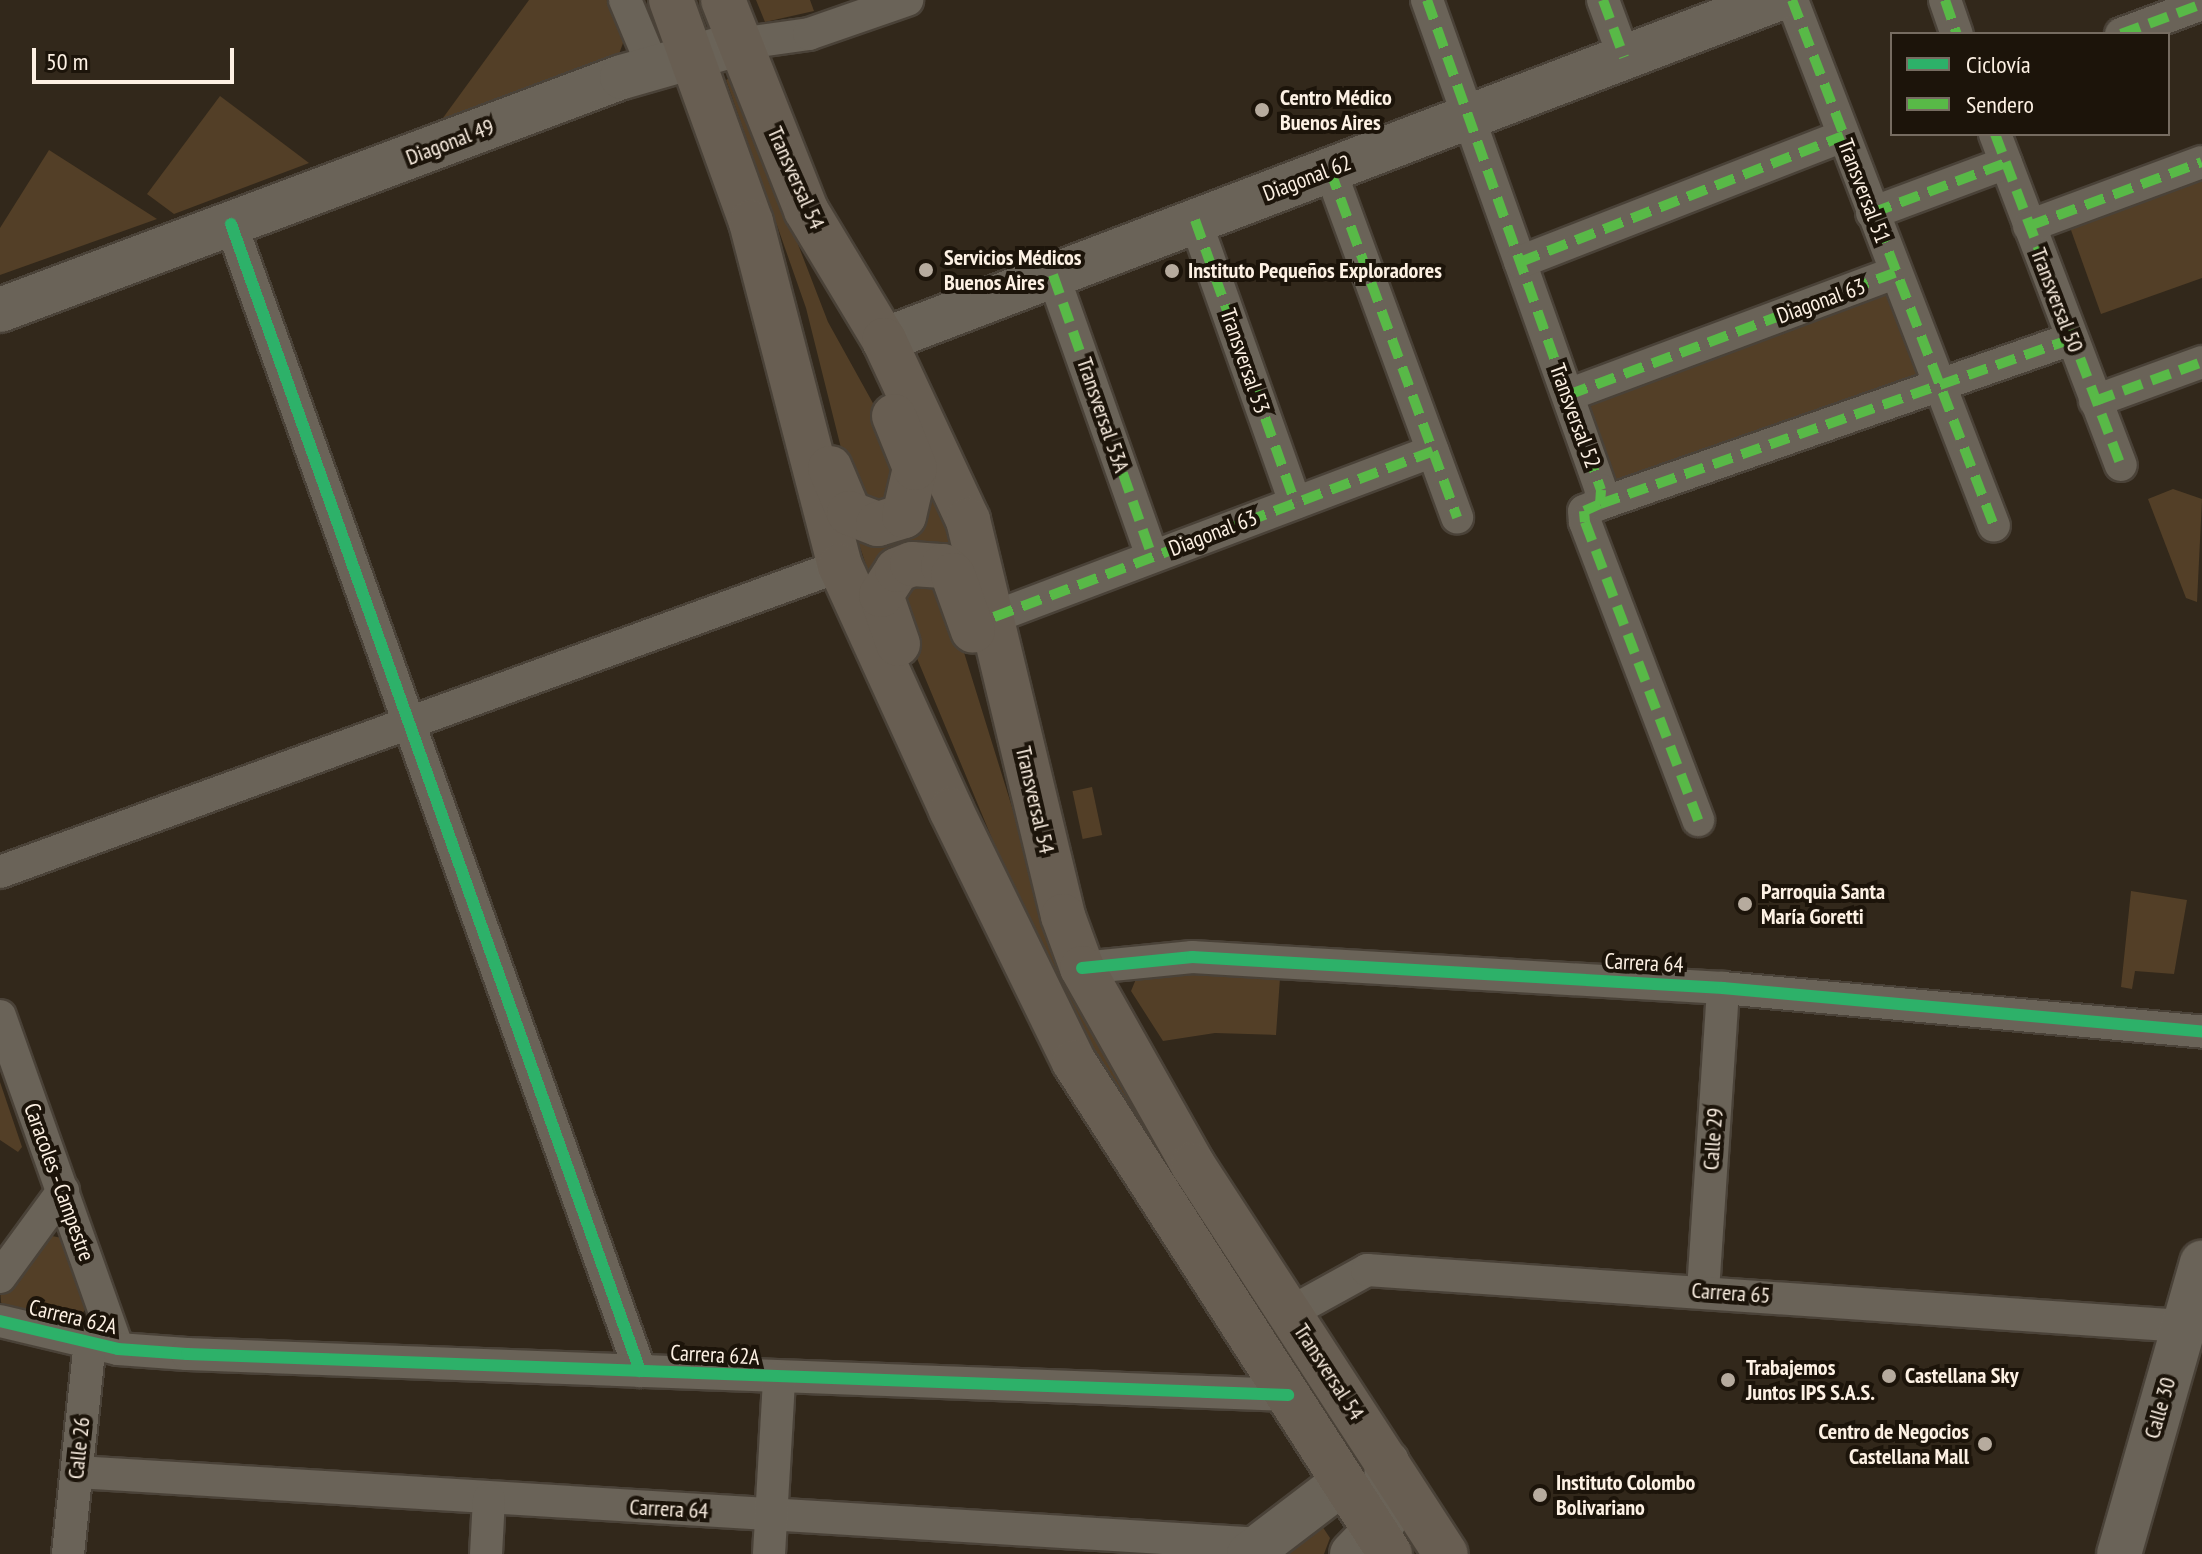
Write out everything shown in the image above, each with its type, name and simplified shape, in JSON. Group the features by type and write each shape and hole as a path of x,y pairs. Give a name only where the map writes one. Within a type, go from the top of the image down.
{"main road":[{"path":"671,0 673,61 751,222 794,333 836,491 849,513 889,524 911,506 915,468 806,210"},
{"name":"Transversal 54","path":"723,0 806,210 884,340 968,520 994,617 1063,916 1082,968 1193,1165 1446,1554"},
{"path":"751,222 840,566 1011,937 1074,1062 1288,1395 1342,1483 1373,1547"},
{"path":"1011,937 888,618 881,595 897,570 943,566 962,592 1063,916"}],"street":[{"path":"625,0 673,61"},
{"name":"Diagonal 49","path":"0,310 673,61 738,44 809,34 907,0"},
{"name":"Transversal 52","path":"1427,0 1568,395 1600,504"},
{"path":"1603,0 1624,57"},
{"name":"Diagonal 62","path":"884,340 1775,0"},
{"name":"Transversal 51","path":"1792,0 1936,381"},
{"path":"1945,0 1956,32"},
{"path":"2126,32 2202,4"},
{"path":"1520,262 1843,136"},
{"path":"1872,213 2000,149"},
{"name":"Transversal 50","path":"2000,149 2121,465"},
{"path":"2029,226 2202,162"},
{"path":"1330,170 1457,517"},
{"name":"Transversal 53","path":"1195,220 1295,503"},
{"path":"231,224 640,1371"},
{"name":"Diagonal 63","path":"1568,395 1895,273"},
{"name":"Transversal 53A","path":"1053,275 1152,556"},
{"path":"1698,820 1583,515 1600,504 1936,381 1949,384 2071,339"},
{"path":"2095,401 2202,362"},
{"path":"1936,381 1994,526"},
{"name":"Diagonal 63","path":"994,617 1433,451"},
{"path":"0,872 840,566"},
{"name":"Carrera 64","path":"1082,968 1192,957 1723,988 2202,1032"},
{"name":"Calle 29","path":"1703,1291 1723,988"},
{"name":"Caracoles - Campestre","path":"0,1016 63,1191 104,1345"},
{"path":"0,1277 63,1191"},
{"name":"Calle 30","path":"2119,1554 2202,1263"},
{"name":"Carrera 65","path":"1291,1312 1367,1270 2183,1326"},
{"name":"Carrera 62A","path":"0,1321 104,1345 779,1378 1288,1395"},
{"name":"Calle 26","path":"68,1554 77,1472 104,1345"},
{"path":"769,1554 779,1378"},
{"path":"1373,1547 1389,1508 1387,1462"},
{"name":"Carrera 64","path":"77,1472 771,1514 1255,1549"},
{"path":"1255,1549 1342,1483"},
{"path":"486,1554 489,1499"}],"shaded area":[{"path":"529,0 613,0 626,35 619,54 440,122"},
{"path":"756,0 810,0 814,11 765,22"},
{"path":"733,76 828,322 905,461 882,506 853,496 806,308 726,80"},
{"path":"220,96 309,163 174,214 147,194"},
{"path":"49,150 157,219 0,275 0,228"},
{"path":"2202,170 2202,278 2101,314 2067,219"},
{"path":"1888,293 1919,379 1613,490 1582,404"},
{"path":"928,482 959,562 924,543 908,548 876,594 850,518"},
{"path":"2173,489 2202,499 2197,602 2186,598 2148,499"},
{"path":"940,575 1056,949 1370,1461 1361,1468 1094,1058 1036,944 911,644 901,583"},
{"path":"1092,787 1102,835 1083,839 1072,791"},
{"path":"2131,891 2187,900 2174,974 2135,971 2132,989 2121,987"},
{"path":"1183,972 1280,978 1276,1035 1215,1033 1163,1041 1131,991 1136,979"},
{"path":"0,1082 22,1147 18,1152 0,1140"},
{"path":"47,1235 62,1238 88,1306 72,1326 5,1310 1,1302 0,1288"},
{"path":"1322,1526 1330,1538 1324,1554 1267,1554"}],"marked path":[{"path":"1427,0 1601,490 1600,504 1584,511 1585,522 1698,820"},
{"path":"1603,0 1624,57"},
{"path":"1792,0 1994,526"},
{"path":"1945,0 1956,32"},
{"path":"2126,32 2202,4"},
{"path":"1520,262 1843,136"},
{"path":"1996,136 2121,465"},
{"path":"2029,226 2202,162"},
{"path":"1872,213 2006,163"},
{"path":"1330,170 1457,517"},
{"path":"1195,220 1295,503"},
{"path":"1568,395 1895,273"},
{"path":"1053,275 1152,556"},
{"path":"1600,504 2071,339"},
{"path":"2095,401 2202,362"},
{"path":"994,617 1433,451"}],"cycle path":[{"path":"231,224 640,1371"},
{"path":"1082,968 1192,957 1723,988 2202,1032"},
{"path":"0,1321 118,1349 187,1354 1288,1395"}],"place":[{"name":"Centro Médico Buenos Aires","path":"1262,110"},
{"name":"Servicios Médicos Buenos Aires","path":"926,270"},
{"name":"Instituto Pequeños Exploradores","path":"1172,271"},
{"name":"Parroquia Santa María Goretti","path":"1745,904"},
{"name":"Castellana Sky","path":"1889,1376"},
{"name":"Trabajemos Juntos IPS S.A.S.","path":"1728,1380"},
{"name":"Centro de Negocios Castellana Mall","path":"1985,1444"},
{"name":"Instituto Colombo Bolivariano","path":"1540,1495"}]}
